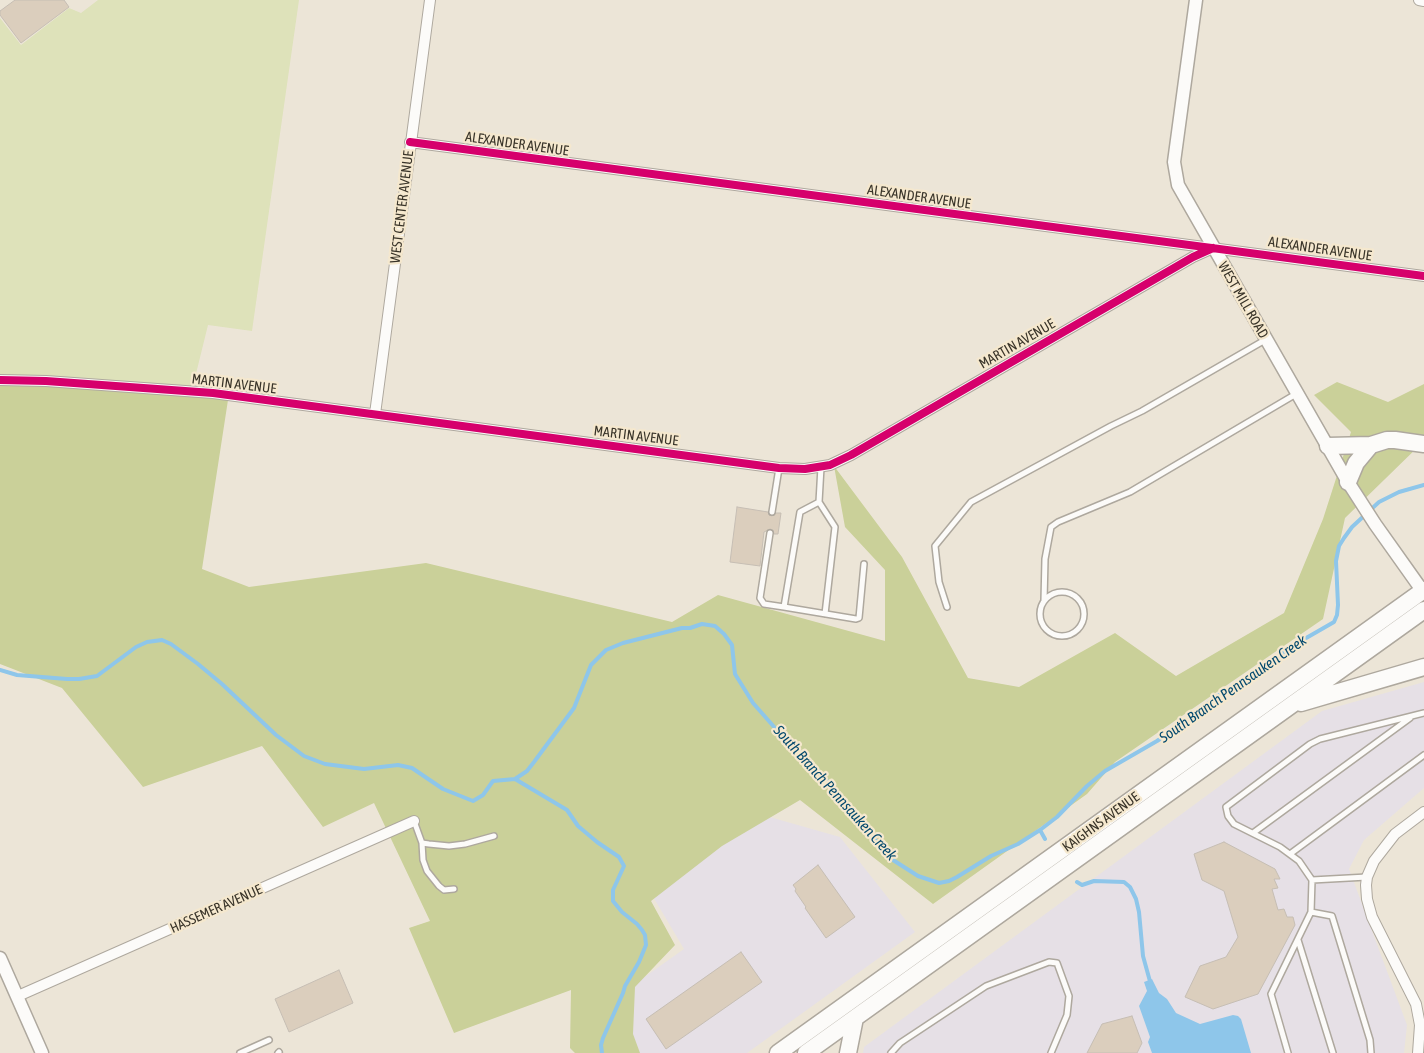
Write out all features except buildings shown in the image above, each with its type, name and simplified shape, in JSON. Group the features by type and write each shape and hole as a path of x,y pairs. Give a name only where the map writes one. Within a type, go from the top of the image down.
{"highway":[{"path":"1328,446 1372,445 1387,440 1424,444"},
{"path":"1348,482 1356,463 1372,445"},
{"name":"KAIGHNS AVENUE","path":"778,1053 1424,591"},
{"name":"KAIGHNS AVENUE","path":"806,1053 1424,610"},
{"path":"1290,706 1424,667"},
{"path":"848,1053 855,1018"}],"street":[{"name":"WEST CENTER AVENUE","path":"375,414 430,0"},
{"name":"WEST MILL ROAD","path":"1196,0 1176,144 1174,170 1181,191 1348,482 1375,524 1424,591"},
{"path":"1419,0 1424,1"},
{"name":"ALEXANDER AVENUE","path":"410,142 1424,276"},
{"name":"MARTIN AVENUE","path":"0,380 46,381 204,392 779,468 805,469 830,465 851,454 1193,257 1213,248"},
{"path":"1418,1053 1420,1025 1416,1004 1372,918 1367,899 1366,877 1374,861 1395,834 1424,812"},
{"name":"HASSEMER AVENUE","path":"18,996 414,821"},
{"path":"0,958 42,1053"}],"lane":[{"path":"946,607 939,582 935,546 971,502 1142,411 1265,340"},
{"path":"1044,601 1056,593 1070,594 1076,597 1081,603 1083,610 1081,624 1070,634 1064,635 1050,632 1041,621 1041,607 1044,601 1044,559 1051,527 1058,522 1130,492 1297,394"},
{"path":"822,466 819,502 835,527 825,614"},
{"path":"772,512 779,468"},
{"path":"784,607 800,512 819,502"},
{"path":"770,533 760,598 764,604 859,618 864,564"},
{"path":"1288,1053 1271,994 1311,912 1312,880 1299,861 1290,854 1234,824 1228,816 1226,807 1234,799 1310,744 1424,713"},
{"path":"1253,833 1414,715"},
{"path":"1290,854 1424,755"},
{"path":"414,821 422,842 423,860 427,871 438,886 444,890 454,889"},
{"path":"422,842 449,846 465,844 494,836"},
{"path":"1312,880 1366,877"},
{"path":"1311,912 1332,916 1370,1040 1371,1053"},
{"path":"1298,940 1333,1053"},
{"path":"892,1053 900,1044 986,986 1049,962 1057,963 1069,996 1067,1015 1051,1053"},
{"path":"240,1053 269,1040"}],"shaded area":[{"path":"1424,682 1424,788 1364,840 1349,869 1407,1025 1404,1053 863,1053 864,1047 1322,711"},
{"path":"759,814 840,837 915,932 747,1053 634,1053 629,988 684,949 649,890"}],"green space":[{"path":"98,0 299,0 252,331 208,325 192,390 0,385 0,18 21,45 69,8 81,13"},
{"path":"1337,382 1388,402 1424,384 1424,441 1345,518 1323,619 1115,762 1087,794 933,904 800,800 722,846 651,901 675,945 635,987 633,1034 640,1053 575,1053 570,1048 571,990 454,1033 409,928 430,921 374,803 323,827 262,746 143,787 62,688 0,664 0,385 192,390 228,400 202,569 249,587 426,563 672,622 718,595 885,641 885,570 845,527 834,466 902,557 968,678 1019,687 1115,633 1176,676 1284,613 1323,519 1351,432 1314,395"}],"water":[{"path":"1152,979 1159,993 1167,999 1176,1013 1200,1024 1233,1015 1238,1016 1241,1019 1251,1053 1152,1053 1148,1042 1150,1037 1139,1006 1147,991 1144,982"}],"waterway":[{"name":"South Branch Pennsauken Creek","path":"0,670 17,675 67,679 97,676 136,647 147,642 162,640 171,644 198,664 276,735 304,756 325,764 364,769 398,765 412,768 443,789 473,801 483,795 493,781 515,779 527,771 574,708 591,665 606,650 623,643 682,628 690,628 702,624 715,626 732,645 735,674 753,703 775,728 807,758 863,822 883,851 893,860 918,876 939,883 957,877 991,856 1018,844 1040,830 1057,817 1087,786 1105,771 1157,741 1215,698 1294,645 1334,622 1338,605 1336,561 1339,546 1344,538 1352,527 1379,502 1399,492 1424,485"},
{"path":"515,779 567,810 578,826 619,857 624,866 613,890 613,901 642,930 645,935 646,945 639,962 625,986 603,1038 601,1045 602,1053"},
{"path":"1040,830 1045,839"},
{"path":"1077,882 1082,885 1094,881 1124,882 1130,887 1136,899 1139,912 1143,956 1151,985"}],"cycle path":[{"path":"410,142 1424,276"},
{"path":"0,380 46,381 213,393 779,468 805,469 830,465 851,455 1193,257 1213,248"}]}
